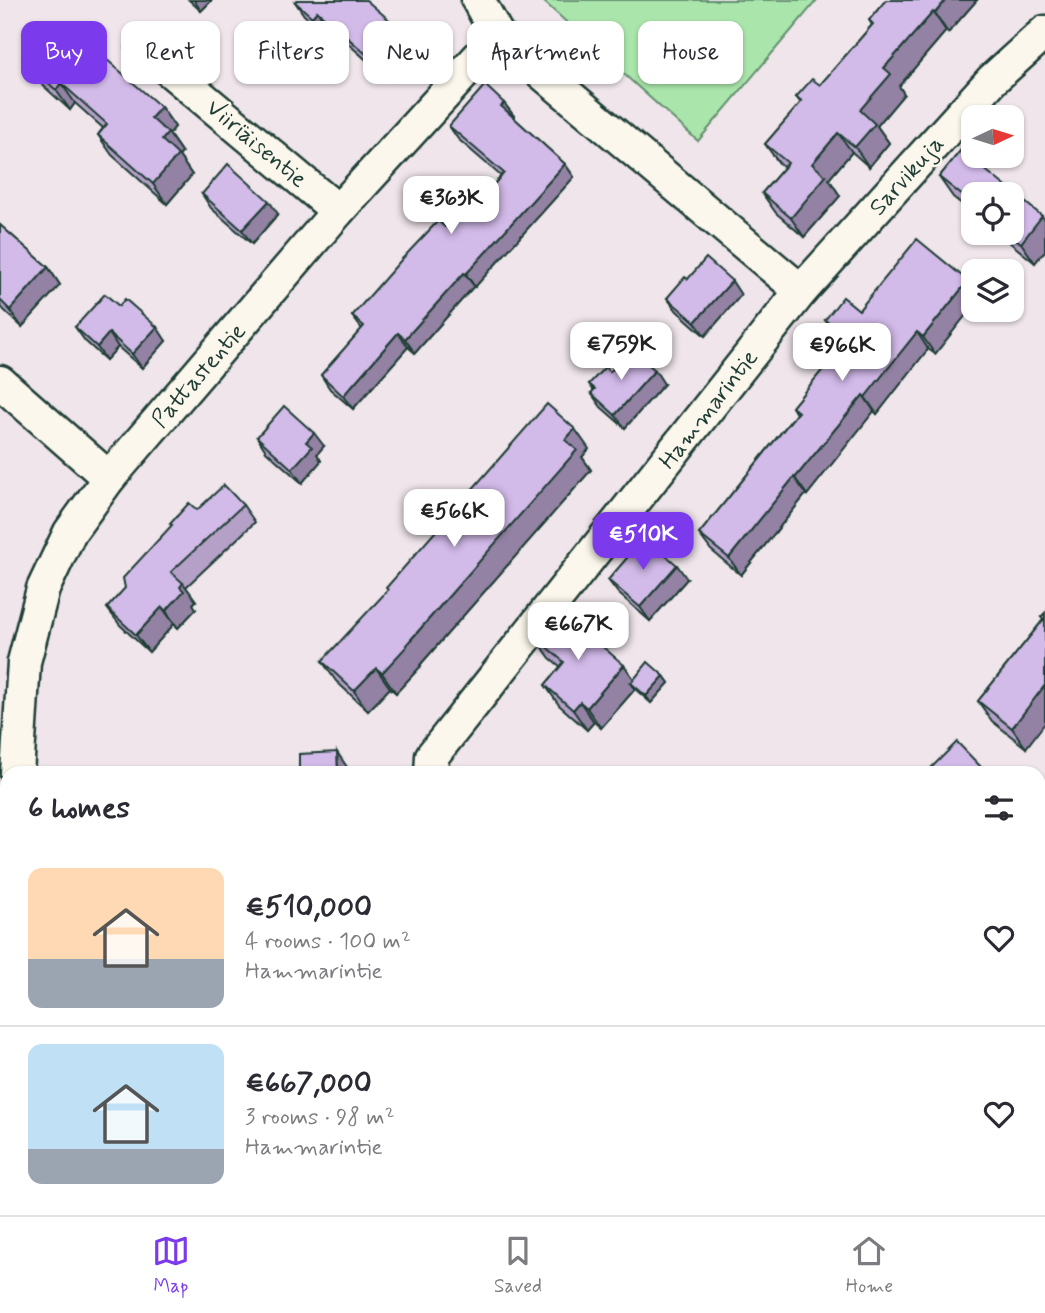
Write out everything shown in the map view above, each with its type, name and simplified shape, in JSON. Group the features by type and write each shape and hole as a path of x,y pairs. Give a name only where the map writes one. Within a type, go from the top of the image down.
{"street":[{"path":"478,0 490,21"},
{"name":"Sarvikuja","path":"801,291 992,80 1045,32"},
{"name":"Pattastentie","path":"18,766 24,662 43,589 70,532 109,478 338,211 467,70"},
{"name":"Viiriäisentie","path":"186,84 338,211"},
{"path":"555,84 801,291"},
{"name":"Hammarintie","path":"431,766 432,756 801,291"},
{"path":"0,382 109,478"}],"green space":[{"path":"542,0 817,0 698,141 624,74 624,21 565,21"}],"building":[{"path":"366,0 390,21 363,21 363,51 349,39 349,21 328,21 317,11 312,17 295,2"},
{"path":"886,0 946,0 884,68 891,74 860,110 875,124 855,147 838,133 812,164 826,176 791,218 762,193 788,163 765,144 802,101 796,97 812,79 820,85 873,24 869,20"},
{"path":"107,60 121,72 121,84 135,84 161,107 151,118 168,133 162,140 178,155 153,184 98,135 107,124 62,84 107,84"},
{"path":"49,84 60,84 56,90"},
{"path":"485,85 504,103 501,106 565,164 405,339 398,333 343,396 321,375 364,326 352,316 438,221 445,227 465,204 471,210 504,173 449,126"},
{"path":"961,150 961,168 983,168 1000,182 961,182 961,194 939,177"},
{"path":"228,164 269,201 242,230 202,194"},
{"path":"1024,201 1042,216 1024,239"},
{"path":"0,225 48,267 10,310 0,300"},
{"path":"917,239 961,275 961,290 923,337 917,332 729,558 699,534 798,412 792,407 848,339 825,320 843,297 859,310"},
{"path":"706,258 732,281 695,322 667,298"},
{"path":"105,294 119,306 125,299 157,327 132,354 109,333 97,347 75,327"},
{"path":"631,349 655,370 615,415 591,393 595,389 589,384 605,367 610,372"},
{"path":"547,404 575,429 565,440 577,450 407,646 382,673 376,668 354,691 322,661 388,590 386,588"},
{"path":"284,406 314,433 306,442 312,447 292,469 257,437"},
{"path":"224,485 243,505 171,572 183,583 180,587 184,591 166,611 162,607 136,635 107,608 125,588 123,578 189,503 197,510"},
{"path":"645,537 677,565 640,607 608,580"},
{"path":"560,610 624,665 587,708 580,702 573,710 545,685 564,662 536,638"},
{"path":"1045,613 1045,685 1012,728 978,701 1044,619 1041,617"},
{"path":"648,662 664,676 646,696 631,683"},
{"path":"957,742 980,766 933,766"},
{"path":"337,752 338,766 299,766 299,754"}]}
